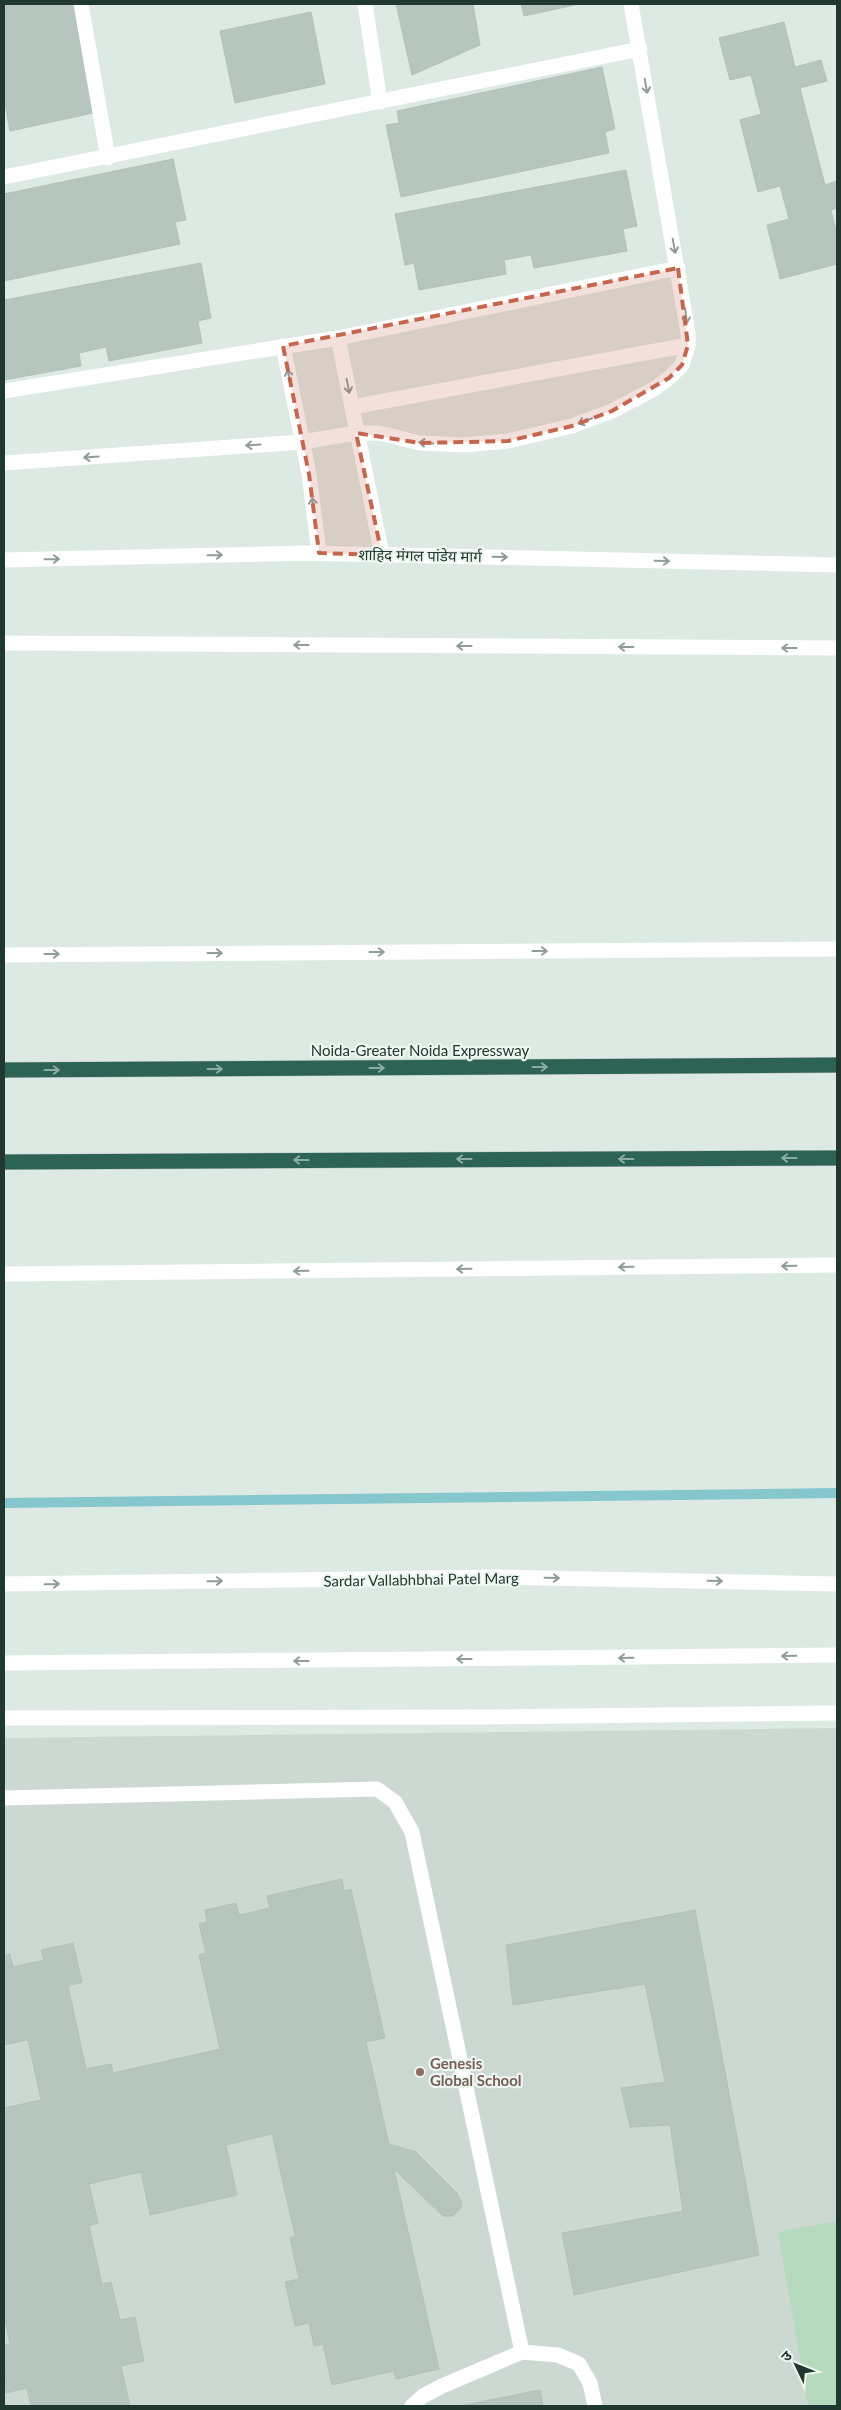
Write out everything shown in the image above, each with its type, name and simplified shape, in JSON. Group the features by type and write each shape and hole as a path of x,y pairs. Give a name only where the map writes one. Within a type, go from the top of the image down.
{"highway":[{"name":"Noida-Greater Noida Expressway","path":"4,1070 837,1065"},
{"path":"4,1162 837,1158"}],"street":[{"path":"81,4 108,158"},
{"path":"365,4 380,102"},
{"path":"4,463 302,442 356,433 380,433 420,443 465,445 508,441 572,426 612,411 669,378 682,365 688,345 686,312 631,4"},
{"path":"4,177 108,158 640,49"},
{"path":"4,391 338,338 678,268"},
{"path":"338,338 382,555"},
{"path":"352,407 688,345"},
{"path":"283,346 302,442 319,553"},
{"name":"शाहिद मंगल पांडेय मार्ग","path":"4,560 319,553 837,565"},
{"path":"4,643 837,648"},
{"path":"4,955 837,949"},
{"path":"4,1274 837,1265"},
{"name":"Sardar Vallabhbhai Patel Marg","path":"4,1584 497,1577 837,1584"},
{"path":"4,1663 837,1655"},
{"path":"4,1718 497,1717 837,1713"},
{"path":"4,1798 377,1789 395,1802 412,1832 522,2352"},
{"path":"412,2406 423,2396 442,2386 522,2352 558,2355 579,2364 590,2383 595,2406"}],"highlighted area":[{"path":"678,268 688,345 682,365 669,378 612,411 572,426 508,441 420,443 356,433 382,555 319,553 309,474 283,346"}],"shaded area":[{"name":"Genesis Global School","path":"837,1728 837,2406 4,2406 4,1738"}],"green space":[{"path":"837,2221 837,2406 808,2406 778,2232"}],"building":[{"path":"4,4 74,4 93,113 10,131 4,99"},
{"path":"396,4 473,4 480,45 412,75"},
{"path":"521,4 579,4 524,16"},
{"path":"311,12 325,84 235,103 220,31"},
{"path":"784,22 795,67 821,60 827,81 800,88 825,185 837,181 837,208 831,210 837,235 837,264 780,279 767,225 789,219 780,186 758,192 740,120 761,114 751,75 730,80 719,38"},
{"path":"602,67 615,129 605,132 609,153 401,197 386,125 399,123 397,111"},
{"path":"173,159 186,220 175,222 180,244 4,281 4,194"},
{"path":"626,170 637,226 623,229 627,251 534,268 531,255 504,260 506,274 419,290 414,263 405,265 395,214"},
{"path":"201,263 211,318 198,321 202,343 109,361 106,347 79,353 81,366 4,380 4,300"},
{"path":"342,1879 344,1891 351,1889 385,2038 366,2042 389,2144 416,2152 457,2193 462,2203 461,2208 453,2216 443,2216 394,2169 439,2369 396,2379 394,2371 332,2385 323,2344 314,2346 309,2323 295,2326 285,2282 299,2279 290,2238 295,2236 272,2134 226,2145 237,2195 150,2215 141,2172 89,2184 98,2223 89,2226 102,2284 111,2282 120,2320 135,2317 144,2361 121,2366 130,2406 31,2406 27,2388 6,2393 4,2345 10,2344 4,2315 4,2108 41,2100 28,2040 4,2045 4,1956 10,1954 13,1967 44,1960 41,1950 73,1943 82,1982 68,1986 86,2069 111,2064 113,2073 220,2049 199,1955 206,1953 199,1924 207,1922 205,1910 236,1903 239,1915 270,1908 267,1896"},
{"path":"695,1910 759,2255 574,2295 562,2233 683,2211 670,2125 630,2127 621,2088 665,2082 645,1984 513,2005 506,1945"},
{"path":"540,2390 543,2406 460,2406"}],"waterway":[{"path":"4,1503 837,1493"}],"place":[{"name":"Genesis Global School","path":"420,2072"}]}
